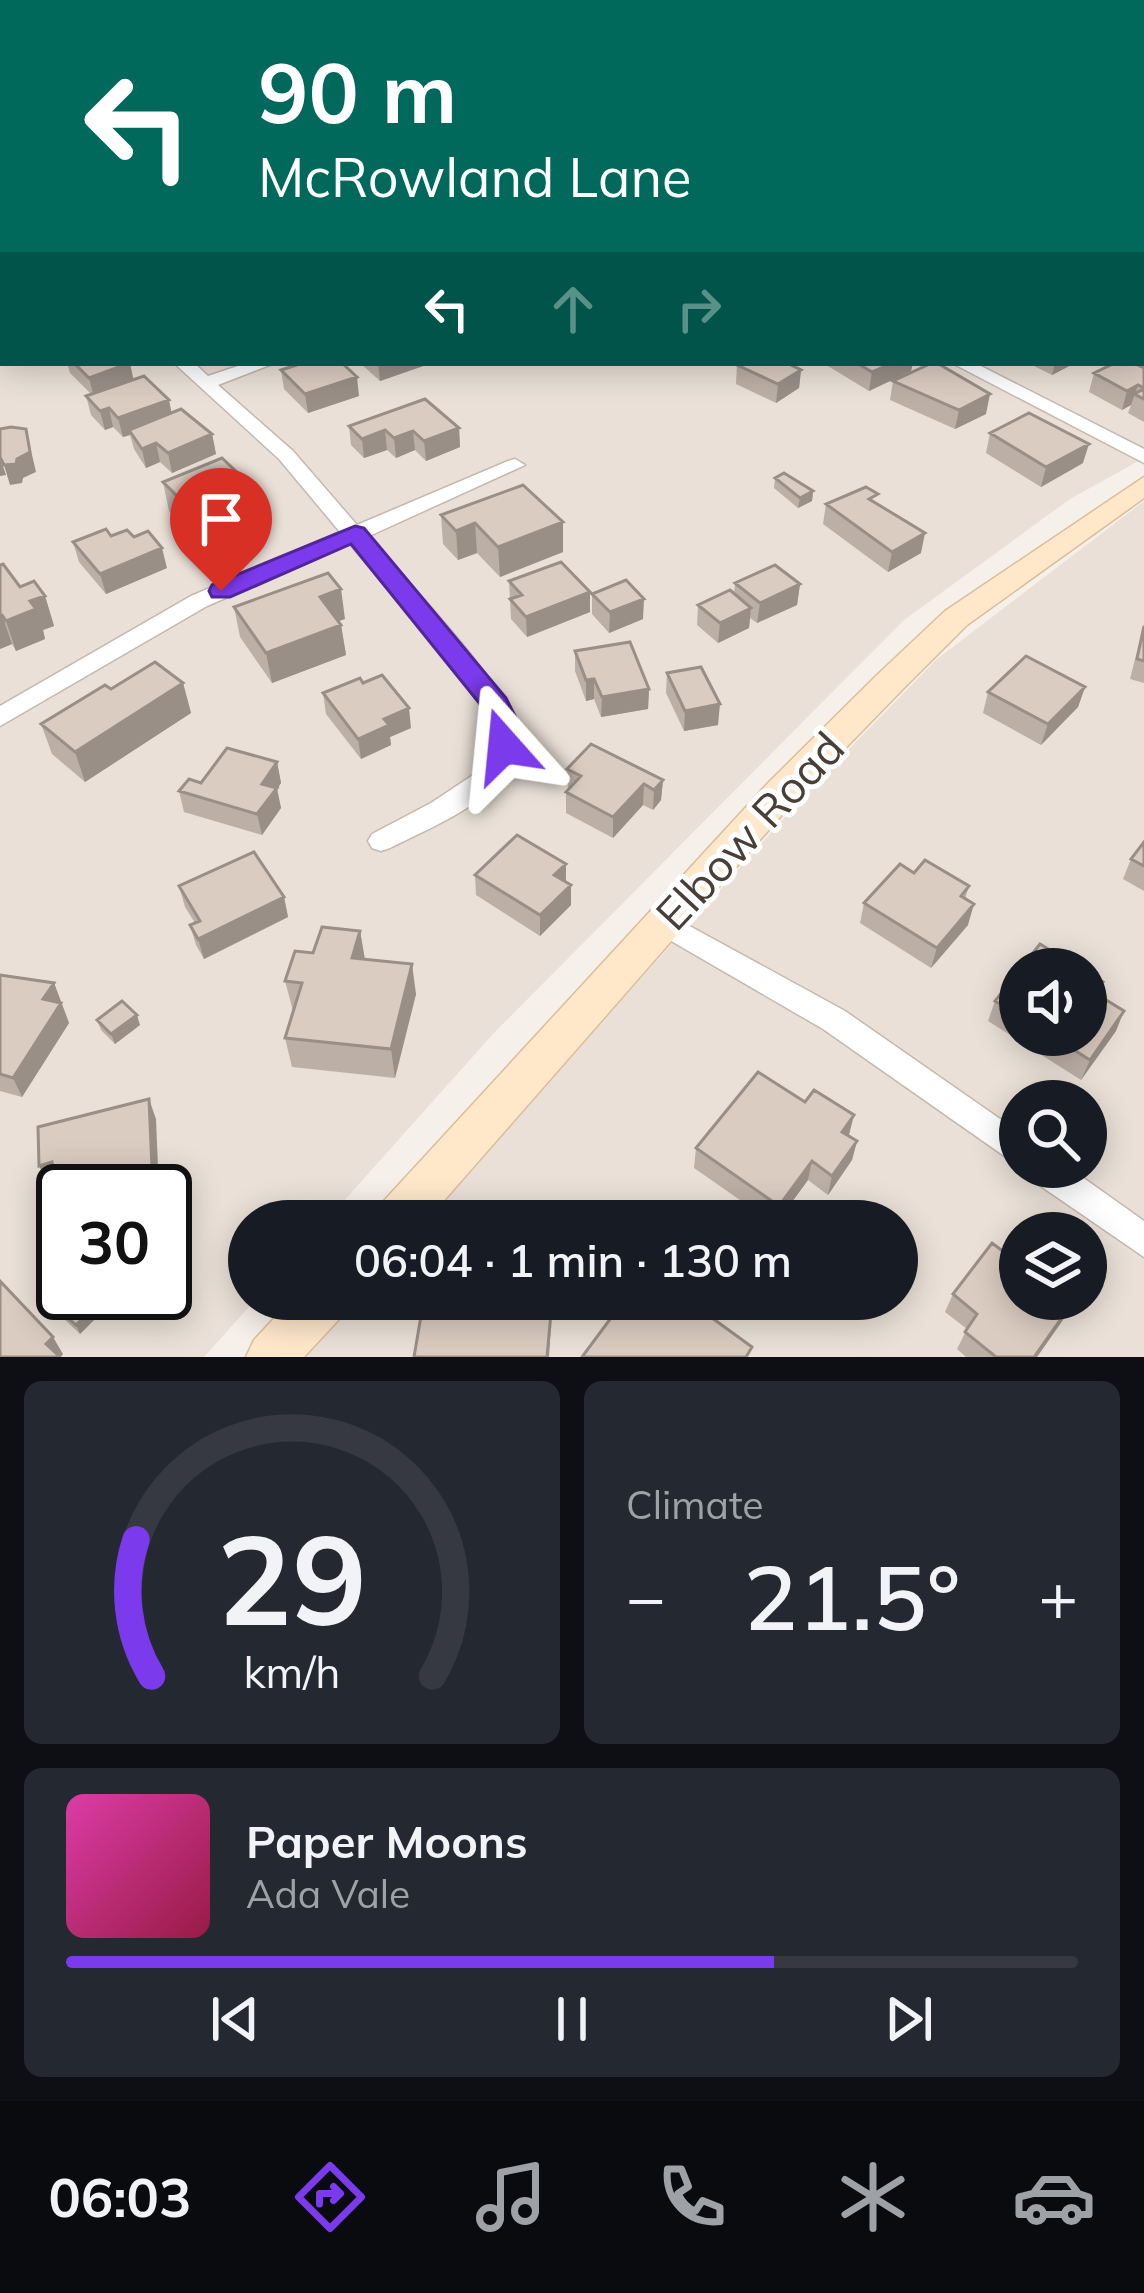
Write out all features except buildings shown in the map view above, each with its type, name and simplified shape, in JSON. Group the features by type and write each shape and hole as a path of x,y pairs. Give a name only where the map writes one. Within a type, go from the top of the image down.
{"street":[{"path":"186,366 286,454 481,683 506,726 494,769 473,790 381,841"},
{"path":"206,383 257,366"},
{"path":"967,366 1144,458"},
{"path":"0,717 199,601 514,466"},
{"name":"Elbow Road","path":"415,1200 782,790 956,619 1144,485"},
{"path":"664,923 835,1020 999,1137"},
{"path":"1071,1188 1144,1240"},
{"path":"271,1357 305,1320"}],"shaded area":[{"path":"0,366 1144,366 1144,458 1070,499 904,620 492,1035 345,1200 228,1200 228,1320 237,1320 204,1357 0,1357"},
{"path":"1144,501 1144,1357 303,1357 336,1320 918,1320 918,1200 444,1200 808,791 937,659"}],"route":[{"path":"221,591 355,534 481,683 506,726 504,746"}]}
